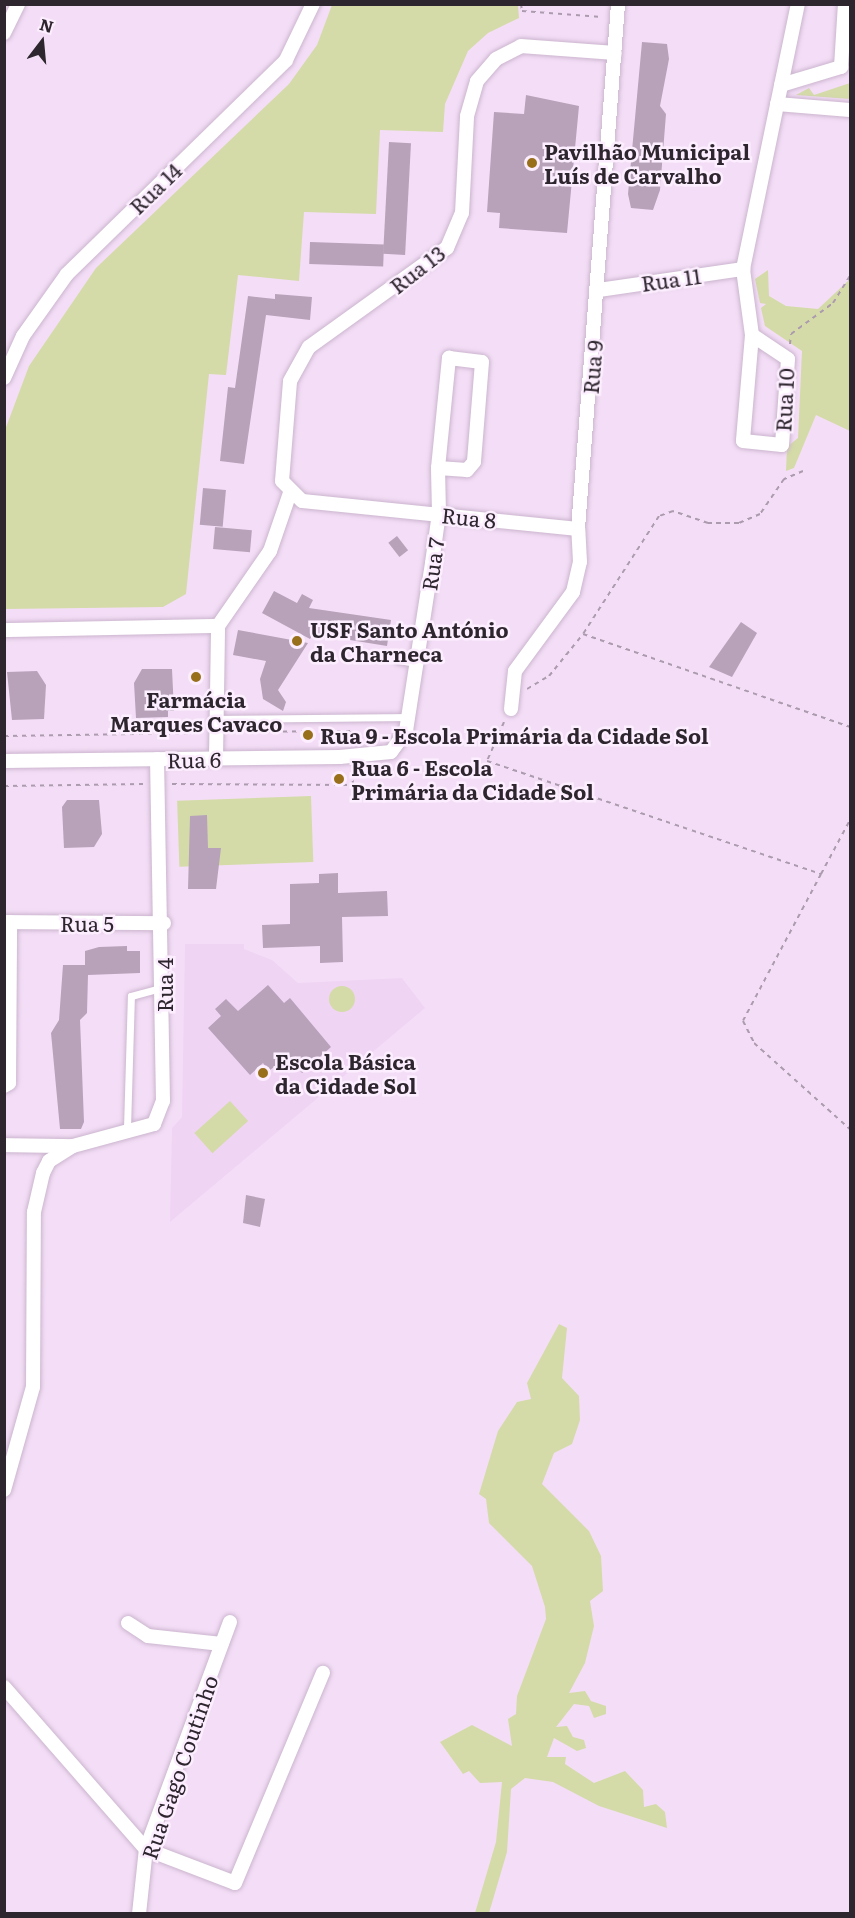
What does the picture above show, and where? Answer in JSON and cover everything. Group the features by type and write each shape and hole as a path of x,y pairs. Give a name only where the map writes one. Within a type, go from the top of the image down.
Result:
{"street":[{"path":"4,33 18,4"},
{"name":"Rua 14","path":"4,378 23,336 67,274 286,60 313,4"},
{"name":"Rua 10","path":"752,335 788,359 782,445 743,441 752,335 743,269 798,4"},
{"path":"781,85 841,67 846,4"},
{"name":"Rua 9","path":"511,709 516,671 573,592 580,562 578,529 599,290 617,11"},
{"name":"Rua 13","path":"290,493 282,481 290,381 297,362 309,347 447,248 462,213 467,116 477,81 496,59 521,46 615,52"},
{"path":"777,104 850,110"},
{"name":"Rua 11","path":"599,290 743,269"},
{"name":"Rua 7","path":"383,755 399,744 408,717 417,663 439,513 438,468 449,358 482,362 474,462 467,470 438,468"},
{"path":"216,758 218,626 270,551 290,493"},
{"name":"Rua 8","path":"290,493 302,501 439,513 578,529"},
{"path":"4,630 218,626"},
{"name":"Rua 6","path":"4,761 383,755"},
{"name":"Rua 4","path":"73,1146 127,1128 142,1129 160,1115 164,922 157,759"},
{"name":"Rua 5","path":"4,1086 9,1083 7,922 164,922"},
{"path":"4,1145 73,1146"},
{"path":"4,1490 33,1387 37,1189 49,1161 73,1146"},
{"name":"Rua Gago Coutinho","path":"140,1914 146,1849 230,1622"},
{"path":"128,1623 148,1636 222,1644"},
{"path":"4,1687 146,1849 235,1883 323,1673"}],"lane":[{"path":"398,660 417,663"},
{"path":"218,726 408,717"},
{"path":"127,1128 131,996 164,987"}],"path":[{"path":"521,4 522,10 617,11"},
{"path":"788,359 792,334 833,303 850,276"},
{"path":"803,471 783,479 760,514 739,523 708,523 673,511 658,516 583,634 549,675 521,691 487,761 821,874"},
{"path":"583,634 850,727"},
{"path":"165,784 353,785 351,731 218,726"},
{"path":"4,736 211,733"},
{"path":"4,786 151,784"},
{"path":"850,820 743,1021 754,1043 850,1129"}],"shaded area":[{"name":"Escola Básica da Cidade Sol","path":"185,944 244,944 244,949 272,960 298,983 402,978 425,1008 170,1222 172,1128 182,1117"}],"green space":[{"path":"332,5 518,5 519,18 488,33 468,51 445,104 443,132 380,130 376,214 304,212 299,281 238,275 226,375 209,374 186,594 163,607 5,609 5,430 29,366 96,268 289,84 317,45"},
{"path":"850,83 850,99 796,95 809,88 814,95"},
{"path":"768,270 769,296 786,306 818,309 850,279 850,431 816,415 794,468 786,471 787,447 798,438 802,351 765,326 761,308 766,304 760,303 755,279"},
{"path":"311,796 313,862 179,867 177,801"},
{"path":"342,986 351,990 355,999 351,1008 342,1012 333,1008 329,999 333,990"},
{"path":"230,1101 248,1121 212,1153 194,1133"},
{"path":"559,1324 567,1328 562,1378 579,1396 580,1420 572,1444 554,1453 542,1484 589,1531 601,1556 603,1591 590,1601 594,1626 585,1663 569,1693 585,1691 591,1701 606,1706 606,1714 594,1718 589,1706 574,1704 556,1727 567,1726 573,1737 584,1740 586,1748 577,1751 554,1738 547,1757 566,1757 565,1764 594,1783 625,1771 643,1790 644,1807 656,1804 665,1812 667,1828 599,1806 553,1782 525,1778 511,1789 507,1852 489,1913 475,1913 496,1842 502,1782 480,1783 469,1771 463,1774 440,1742 472,1725 512,1746 508,1719 516,1714 517,1696 546,1619 545,1607 532,1566 489,1523 486,1499 479,1494 498,1431 517,1402 531,1399 527,1383"}],"building":[{"path":"642,42 667,44 669,59 660,106 666,114 660,190 653,210 631,208 628,194"},
{"name":"Pavilhão Municipal Luís de Carvalho","path":"526,95 579,106 567,233 499,228 500,213 487,212 494,112 524,114"},
{"path":"389,142 411,143 405,255 383,254"},
{"path":"310,242 384,245 383,267 309,264"},
{"path":"275,294 312,297 310,320 266,315 244,464 220,461 228,387 235,388 248,296 275,299"},
{"path":"203,488 226,490 223,527 200,525"},
{"path":"215,527 252,530 250,552 213,549"},
{"path":"397,536 408,550 399,557 388,543"},
{"path":"274,591 297,603 302,594 313,600 309,608 391,620 387,646 313,634 310,639 262,613"},
{"path":"741,622 757,633 732,677 709,667"},
{"path":"238,630 308,643 278,690 286,702 283,711 263,699 260,679 266,661 233,655"},
{"path":"142,669 172,669 174,711 168,711 168,717 136,718 134,683"},
{"path":"37,671 46,685 44,719 12,720 7,672"},
{"path":"67,800 99,800 102,834 94,847 64,848 62,807"},
{"path":"207,815 208,848 221,848 216,889 188,889 190,816"},
{"path":"338,873 338,893 387,891 388,916 342,917 343,962 320,963 320,946 263,948 262,925 290,924 290,884 319,883 319,874"},
{"path":"127,946 127,951 140,951 140,973 88,975 87,1013 80,1020 84,1122 81,1129 60,1129 51,1033 59,1020 63,965 85,965 85,951 99,947"},
{"path":"268,985 284,1003 290,998 331,1047 302,1073 287,1056 269,1071 263,1063 250,1075 208,1028 221,1016 215,1009 226,999 238,1011"},
{"path":"246,1195 265,1199 260,1227 243,1223"}],"place":[{"name":"Pavilhão Municipal Luís de Carvalho","path":"532,163"},
{"name":"USF Santo António da Charneca","path":"297,641"},
{"name":"Farmácia Marques Cavaco","path":"196,677"},
{"name":"Rua 9 - Escola Primária da Cidade Sol","path":"308,735"},
{"name":"Rua 6 - Escola Primária da Cidade Sol","path":"339,779"},
{"name":"Escola Básica da Cidade Sol","path":"263,1073"}]}
